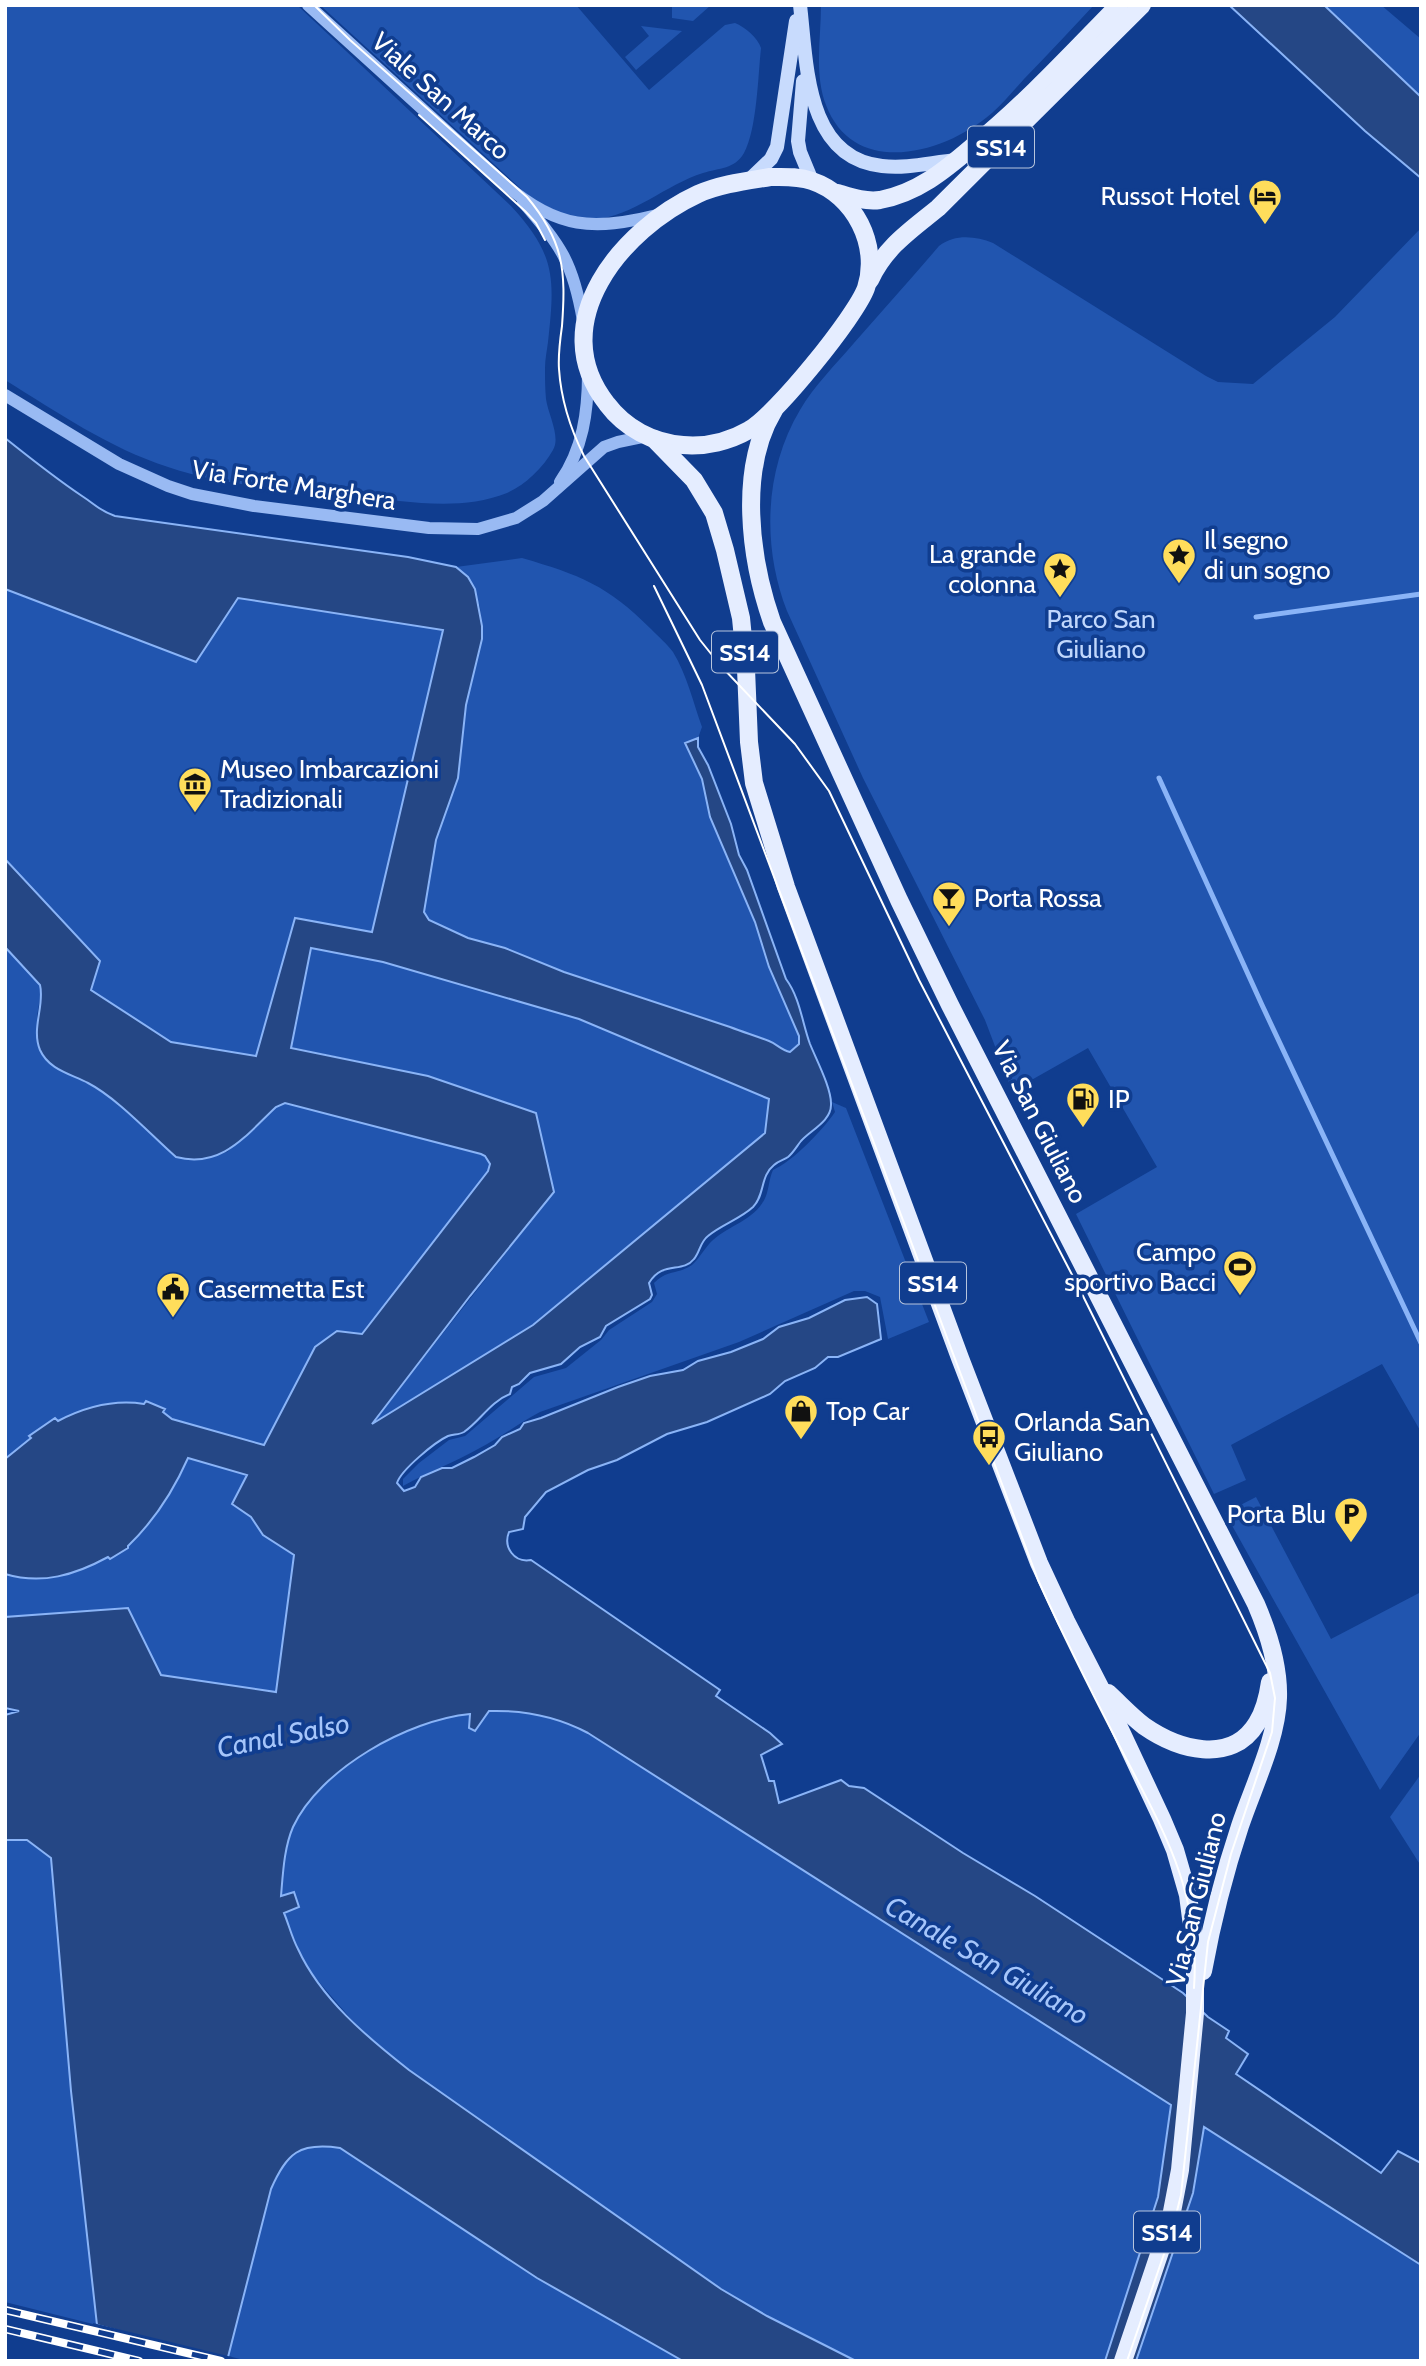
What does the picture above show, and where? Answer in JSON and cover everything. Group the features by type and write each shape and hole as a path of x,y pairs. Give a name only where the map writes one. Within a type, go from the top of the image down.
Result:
{"main road":[{"path":"799,5 811,93 817,111 829,135 851,157 868,164 896,167 957,160"},
{"path":"749,180 772,159 777,147 799,5"},
{"name":"SS14","path":"584,327 594,292 603,275 631,240 664,213 702,193 749,180 793,177 868,200 896,196 934,178 1003,122 1119,5"},
{"name":"SS14","path":"774,410 842,327 886,252 904,234 939,208 1142,5"},
{"path":"806,55 798,141 812,181"},
{"name":"SS14","path":"835,191 860,222 865,235 869,271 865,289"},
{"path":"584,327 588,369 600,396 626,423 651,438 695,446 727,441 752,429 774,410"},
{"name":"Via San Giuliano","path":"774,410 761,432 757,447 752,494 753,533 759,579 772,622 950,1005 1256,1604 1265,1628 1278,1689 1276,1716 1220,1890 1196,2004"},
{"name":"Via San Giuliano","path":"651,438 694,480 714,513 741,618 754,783 786,887 1023,1524 1056,1601 1158,1811 1180,1863 1194,1932 1196,2004"},
{"name":"SS14","path":"1093,1674 1122,1706 1154,1732 1185,1747 1217,1749 1237,1743 1259,1721 1270,1686 1272,1656"},
{"name":"SS14","path":"1123,2361 1175,2203 1196,2004"}],"street":[{"name":"Viale San Marco","path":"308,5 513,191 566,258 577,288 584,327"},
{"name":"Viale San Marco","path":"513,191 558,218 584,225 609,225 664,213"},
{"name":"Via Forte Marghera","path":"549,496 570,465 585,425 588,369"},
{"name":"Via Forte Marghera","path":"5,394 119,464 168,486 204,497 363,520 460,530 505,523 528,512 604,447 618,442 651,438"}],"green space":[{"path":"5,5 297,5 511,206 537,239 549,268 551,284 545,384 556,439 553,450 539,469 527,481 507,493 489,499 451,504 237,483 191,474 125,450 5,380"},
{"path":"320,5 576,5 649,90 725,25 735,23 751,33 761,48 752,130 744,153 731,165 690,178 622,213 595,219 569,216 531,198"},
{"path":"672,5 711,5 693,21 672,18"},
{"path":"821,5 1094,5 992,113 950,139 926,148 902,152 878,151 857,143 839,128 826,105 819,68"},
{"path":"1324,5 1381,5 1421,39 1421,97"},
{"path":"641,26 682,31 636,70 625,57 649,36"},
{"name":"Parco San Giuliano","path":"1421,228 1421,1432 1382,1364 1231,1445 1246,1480 1214,1494 1076,1214 1157,1167 1088,1048 1012,1091 985,1020 863,778 787,611 773,561 773,483 788,433 812,392 939,246 952,239 972,238 993,243 1206,376 1218,382 1253,384 1335,317"},
{"path":"522,558 577,576 606,592 651,629 671,649 678,661 702,727 698,738 685,743 702,779 710,817 755,922 769,967 799,1036 799,1044 790,1052 730,1027 564,972 505,948 468,938 429,920 424,912 436,840 458,778 466,705 482,639 480,607 468,577 456,567"},
{"path":"5,589 195,661 238,598 443,630 372,932 295,918 256,1056 171,1042 90,990 100,961 5,859"},
{"path":"5,947 40,985 37,1016 39,1047 53,1066 100,1090 124,1108 176,1157 202,1160 227,1152 276,1107 285,1103 481,1154 488,1160 488,1171 363,1334 337,1331 315,1347 264,1445 172,1419 163,1412 165,1409 123,1403 97,1406 57,1421 56,1418 5,1459"},
{"path":"311,948 383,962 579,1019 769,1098 765,1133 533,1325 371,1425 554,1192 428,1076 291,1047"},
{"path":"832,1102 846,1108 929,1322 888,1339 880,1297 865,1291 854,1291 739,1342 540,1412 486,1445 403,1486 403,1479 419,1463 449,1440 465,1436 534,1377 566,1368 601,1340 609,1330 652,1302 657,1294 654,1283 668,1274 692,1265 713,1240 750,1216 766,1196 773,1170 807,1145 835,1112"},
{"path":"188,1458 247,1475 232,1504 252,1517 263,1535 295,1555 276,1692 161,1675 127,1608 5,1617 5,1574 35,1579 55,1577 84,1568 120,1549 135,1538 159,1511"},
{"path":"1256,1497 1331,1639 1421,1592 1421,1732 1380,1790 1225,1513"},
{"path":"489,1711 540,1715 588,1733 1171,2105 1158,2197 1105,2361 856,2361 767,2316 721,2289 409,2070 363,2033 313,1975 298,1950 284,1913 294,1892 281,1896 286,1852 293,1827 306,1805 323,1785 368,1751 393,1737 445,1718 470,1714 475,1731"},
{"path":"1421,1774 1421,1866 1390,1817"},
{"path":"5,1840 27,1840 51,1858 71,2091 97,2325 5,2302"},
{"path":"1204,2126 1421,2265 1421,2361 1136,2361 1193,2193"},
{"path":"321,2145 340,2148 503,2256 685,2361 248,2361 228,2356 275,2180 288,2158 301,2150"}],"water":[{"path":"1229,5 1324,5 1421,97 1421,178 1365,131"},
{"path":"5,438 72,489 115,516 408,557 456,567 468,577 475,589 482,639 466,705 458,778 436,840 424,912 429,920 468,938 505,948 564,972 730,1027 790,1052 799,1044 799,1036 769,967 755,922 710,817 702,779 685,743 698,738 698,747 708,765 731,824 739,855 747,870 786,979 798,1002 810,1044 826,1083 831,1098 828,1116 790,1155 770,1169 753,1207 708,1236 689,1263 666,1269 654,1276 649,1283 652,1295 650,1299 606,1326 600,1337 580,1347 561,1364 530,1373 512,1387 510,1394 503,1397 464,1432 448,1436 427,1450 411,1464 397,1483 404,1491 415,1487 421,1477 442,1468 452,1468 474,1457 495,1445 502,1437 520,1429 524,1423 650,1376 683,1370 698,1361 731,1352 763,1339 779,1327 809,1318 845,1300 867,1297 877,1304 881,1339 838,1357 828,1357 815,1368 785,1381 770,1394 707,1422 667,1434 546,1492 525,1517 523,1529 509,1532 511,1553 520,1559 531,1560 720,1690 716,1696 782,1744 761,1755 769,1781 774,1781 779,1803 841,1780 849,1786 864,1788 1183,1993 1208,2017 1229,2031 1226,2038 1248,2054 1236,2074 1381,2173 1398,2151 1421,2163 1421,2265 1204,2127 1193,2193 1136,2361 1105,2361 1158,2197 1171,2105 588,1733 540,1715 489,1711 475,1731 469,1728 470,1714 446,1718 394,1737 345,1767 323,1786 306,1806 293,1827 288,1843 281,1896 294,1892 299,1907 284,1913 308,1967 346,2016 409,2070 721,2289 767,2316 856,2361 683,2361 537,2278 340,2148 326,2147 304,2149 296,2153 283,2167 271,2189 227,2361 97,2325 71,2091 51,1858 27,1840 5,1840 5,1715 19,1711 5,1708 5,1617 128,1608 161,1675 276,1692 294,1555 263,1535 251,1517 232,1504 247,1475 188,1458 162,1505 128,1548 110,1559 108,1557 83,1569 58,1576 32,1579 5,1574 5,1459 31,1438 29,1436 55,1418 58,1421 100,1405 144,1404 146,1401 165,1409 163,1412 172,1419 264,1445 315,1347 337,1331 362,1334 488,1171 490,1164 481,1154 285,1103 276,1107 243,1138 220,1154 207,1158 176,1157 110,1098 88,1083 55,1067 44,1057 37,1033 40,985 5,947 5,859 100,961 91,990 171,1042 256,1056 295,918 372,932 443,630 238,598 196,662 5,589","holes":["311,948 383,962 579,1019 769,1099 765,1133 533,1325 372,1424 554,1192 536,1113 428,1076 291,1048"]}],"pier":[{"path":"93,2323 232,2357 231,2361 97,2361"}],"waterway":[{"path":"1256,617 1421,594"},
{"path":"1159,778 1421,1343"}],"tram line":[{"path":"314,5 527,197 549,228 560,257 562,273 563,306 559,358 562,392 570,424 584,456 700,640 795,744 829,791 919,980 1082,1294 1270,1673 1275,1698 1272,1732 1231,1854 1208,1942 1181,2195 1172,2231 1127,2361"},
{"path":"419,115 525,211 536,223 545,240"},
{"path":"654,586 702,685 1038,1580 1175,1859 1191,1919 1195,1952 1194,1988"}],"railway":[{"path":"5,2310 221,2361"},
{"path":"5,2329 139,2361"}],"place":[{"name":"Russot Hotel","path":"1265,226"},
{"name":"Il segno di un sogno","path":"1179,585"},
{"name":"La grande colonna","path":"1060,599"},
{"name":"Museo Imbarcazioni Tradizionali","path":"195,814"},
{"name":"Porta Rossa","path":"949,928"},
{"name":"IP","path":"1083,1129"},
{"name":"Campo sportivo Bacci","path":"1240,1297"},
{"name":"Casermetta Est","path":"173,1319"},
{"name":"Top Car","path":"801,1441"},
{"name":"Orlanda San Giuliano","path":"989,1467"},
{"name":"Porta Blu","path":"1351,1544"}],"water label":[{"name":"Canal Salso","path":"283,1735"},
{"name":"Canale San Giuliano","path":"987,1960"}]}
